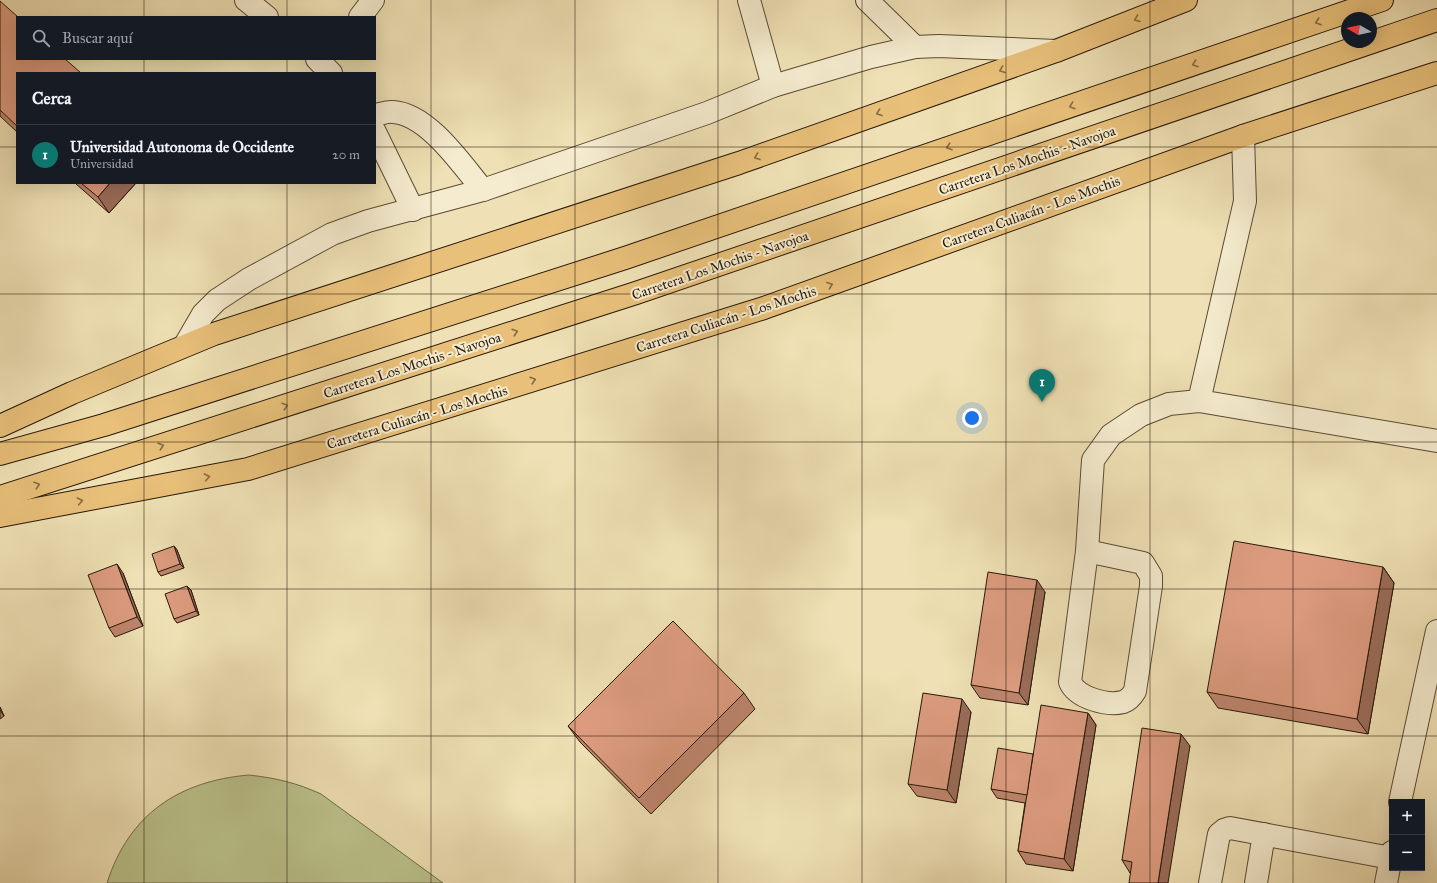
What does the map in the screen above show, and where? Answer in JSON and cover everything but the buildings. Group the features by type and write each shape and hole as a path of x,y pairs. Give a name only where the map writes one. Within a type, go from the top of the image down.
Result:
{"main road":[{"path":"0,426 185,345 739,163 1056,51 1186,0"},
{"path":"0,454 104,425 625,258 1382,0"},
{"name":"Carretera Los Mochis - Navojoa","path":"0,497 636,294 1437,20"},
{"name":"Carretera Culiacán - Los Mochis","path":"0,516 256,467 764,308 1243,136 1437,73"}],"lane":[{"path":"246,0 265,16"},
{"path":"361,16 374,0"},
{"path":"749,0 773,86"},
{"path":"867,0 915,47"},
{"path":"185,345 203,314 217,300 249,279 332,234 368,221 483,190 707,113 773,86 871,56 915,47 939,46 1056,51"},
{"path":"376,114 393,111 410,116 429,128 483,190"},
{"path":"376,134 413,210"},
{"path":"1199,401 1245,201 1243,136"},
{"path":"1087,551 1143,563 1151,576 1151,586 1135,691 1130,699 1124,702 1100,701 1085,696 1072,688 1070,682 1087,551 1093,460 1111,435 1141,415 1169,404 1199,401 1437,441"},
{"path":"1401,799 1437,631"},
{"path":"1210,883 1219,834 1224,830 1237,829 1389,855"},
{"path":"1256,883 1264,834"},
{"path":"1386,883 1389,869"}],"green space":[{"path":"249,775 286,782 321,794 443,883 107,883 117,859 129,838 143,820 160,805 179,794 200,785"}],"place":[{"name":"Universidad Autonoma de Occidente","path":"1042,402"}]}
